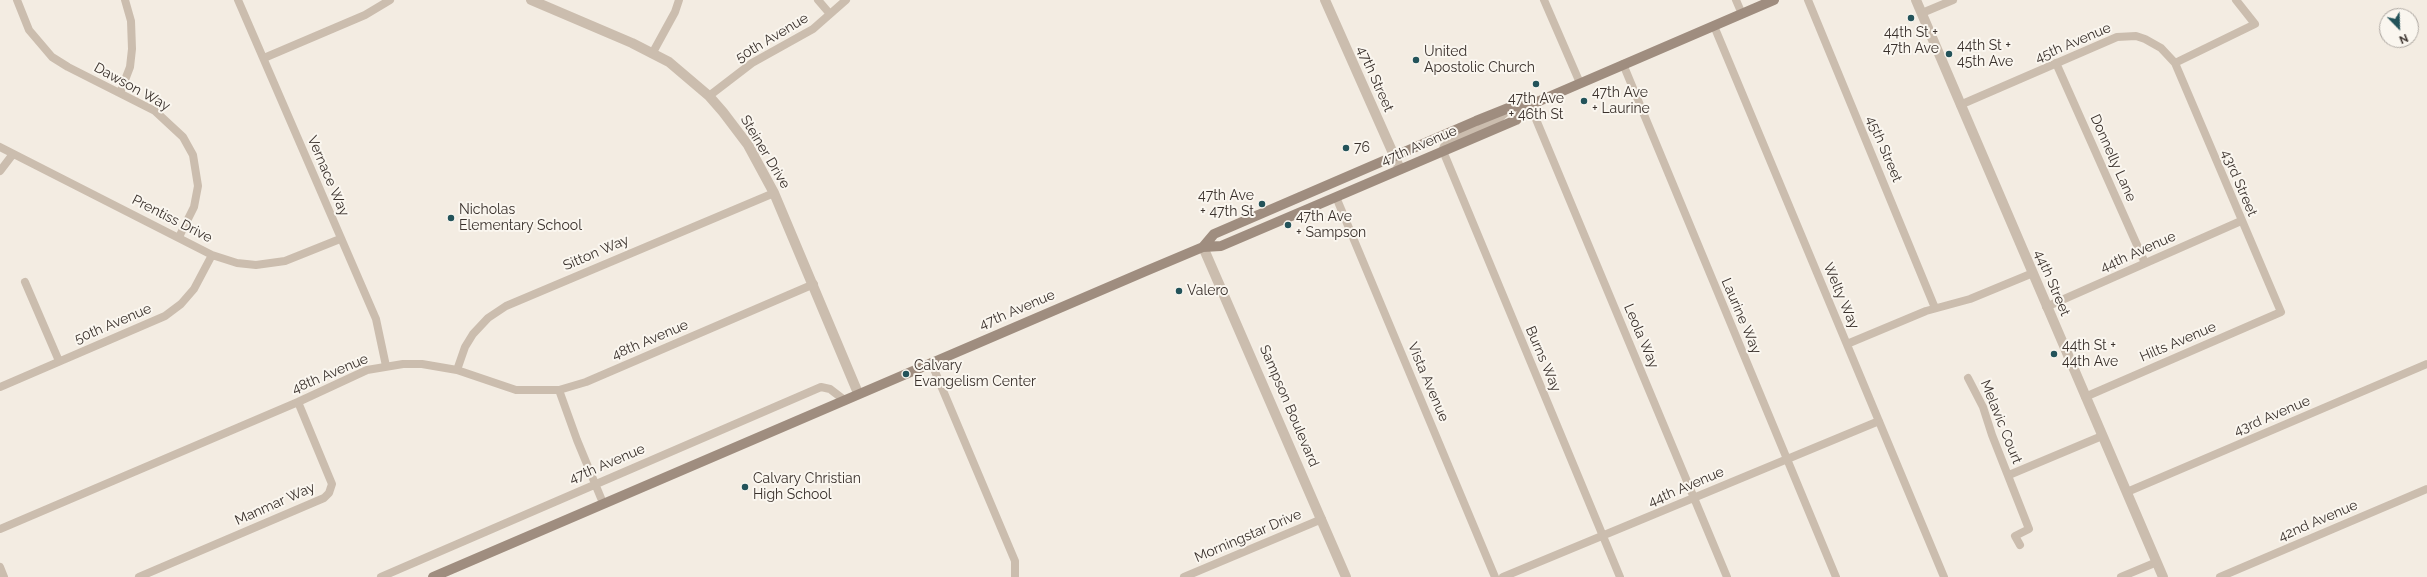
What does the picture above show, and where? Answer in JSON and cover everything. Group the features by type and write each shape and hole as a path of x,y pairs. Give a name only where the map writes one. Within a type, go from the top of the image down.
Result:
{"main road":[{"name":"47th Avenue","path":"1203,247 1214,234 1394,156 1511,107 1530,105 1774,0"},
{"name":"47th Avenue","path":"433,577 858,393 1203,247 1221,246 1516,120 1530,105"}],"street":[{"name":"Dawson Way","path":"17,0 29,30 52,57 164,116 183,137 193,155 198,176 197,197 179,237"},
{"path":"120,93 130,67 132,49 131,21 125,0"},
{"name":"Vernace Way","path":"238,0 340,239 376,319 386,366"},
{"path":"264,58 365,15 390,0"},
{"name":"Steiner Drive","path":"530,0 632,43 669,62 709,96 748,145 774,193 814,284 858,393"},
{"path":"652,54 675,12 679,0"},
{"path":"818,0 830,14"},
{"name":"50th Avenue","path":"709,96 752,63 797,40 846,0"},
{"name":"47th Street","path":"1325,0 1400,169"},
{"path":"1544,0 1580,83"},
{"path":"1736,0 1742,14"},
{"name":"45th Street","path":"1808,0 1936,308"},
{"name":"44th Street","path":"1916,0 2033,273 2046,307 2163,577"},
{"path":"1922,13 1953,0"},
{"path":"2175,63 2255,24 2236,0"},
{"name":"Welty Way","path":"1714,26 1944,577"},
{"name":"45th Avenue","path":"1960,105 2117,37 2136,36 2154,43 2175,63"},
{"name":"Donnelly Lane","path":"2056,63 2145,264"},
{"name":"43rd Street","path":"2175,63 2281,312"},
{"name":"Laurine Way","path":"1623,64 1836,577"},
{"name":"Leola Way","path":"1530,105 1695,497 1727,577"},
{"path":"1443,151 1447,142 1495,121 1511,107"},
{"name":"Prentiss Drive","path":"0,147 212,255 247,264 271,264 294,258 340,239"},
{"name":"Burns Way","path":"1443,151 1620,577"},
{"path":"0,171 13,154"},
{"name":"Sitton Way","path":"457,370 465,347 473,334 488,318 506,306 774,193"},
{"name":"Vista Avenue","path":"1336,197 1496,577"},
{"name":"44th Avenue","path":"2046,307 2241,221"},
{"name":"Sampson Boulevard","path":"1203,247 1346,577"},
{"name":"50th Avenue","path":"0,387 156,320 173,310 194,289 212,255"},
{"path":"1847,344 1936,308 1970,299 2033,273"},
{"path":"25,282 59,361"},
{"name":"48th Avenue","path":"0,529 298,402 358,373 386,366 422,364 457,370 516,390 538,392 559,390 586,382 814,284"},
{"name":"Hilts Avenue","path":"2085,397 2281,312"},
{"path":"932,362 1015,561 1016,577"},
{"name":"43rd Avenue","path":"2127,492 2427,364"},
{"name":"Melavic Court","path":"1968,378 1983,407 1992,435 2029,529 2015,536 2020,546"},
{"name":"47th Avenue","path":"381,577 821,387 830,389 843,400"},
{"path":"559,390 603,503"},
{"name":"Manmar Way","path":"139,577 324,498 329,493 332,484 298,402"},
{"name":"44th Avenue","path":"1503,577 1879,421"},
{"path":"2009,475 2102,436"},
{"name":"42nd Avenue","path":"2220,577 2427,489"},
{"name":"Morningstar Drive","path":"1184,577 1322,519"},
{"path":"2121,577 2157,562"},
{"path":"0,567 4,577"}],"place":[{"name":"44th St + 47th Ave","path":"1911,18"},
{"name":"44th St + 45th Ave","path":"1949,54"},
{"name":"United Apostolic Church","path":"1416,60"},
{"name":"47th Ave + 46th St","path":"1536,84"},
{"name":"47th Ave + Laurine","path":"1584,101"},
{"name":"76","path":"1346,148"},
{"name":"47th Ave + 47th St","path":"1262,204"},
{"name":"Nicholas Elementary School","path":"451,218"},
{"name":"47th Ave + Sampson","path":"1288,225"},
{"name":"Valero","path":"1179,291"},
{"name":"44th St + 44th Ave","path":"2054,354"},
{"name":"Calvary Evangelism Center","path":"906,374"},
{"name":"Calvary Christian High School","path":"745,487"}]}
